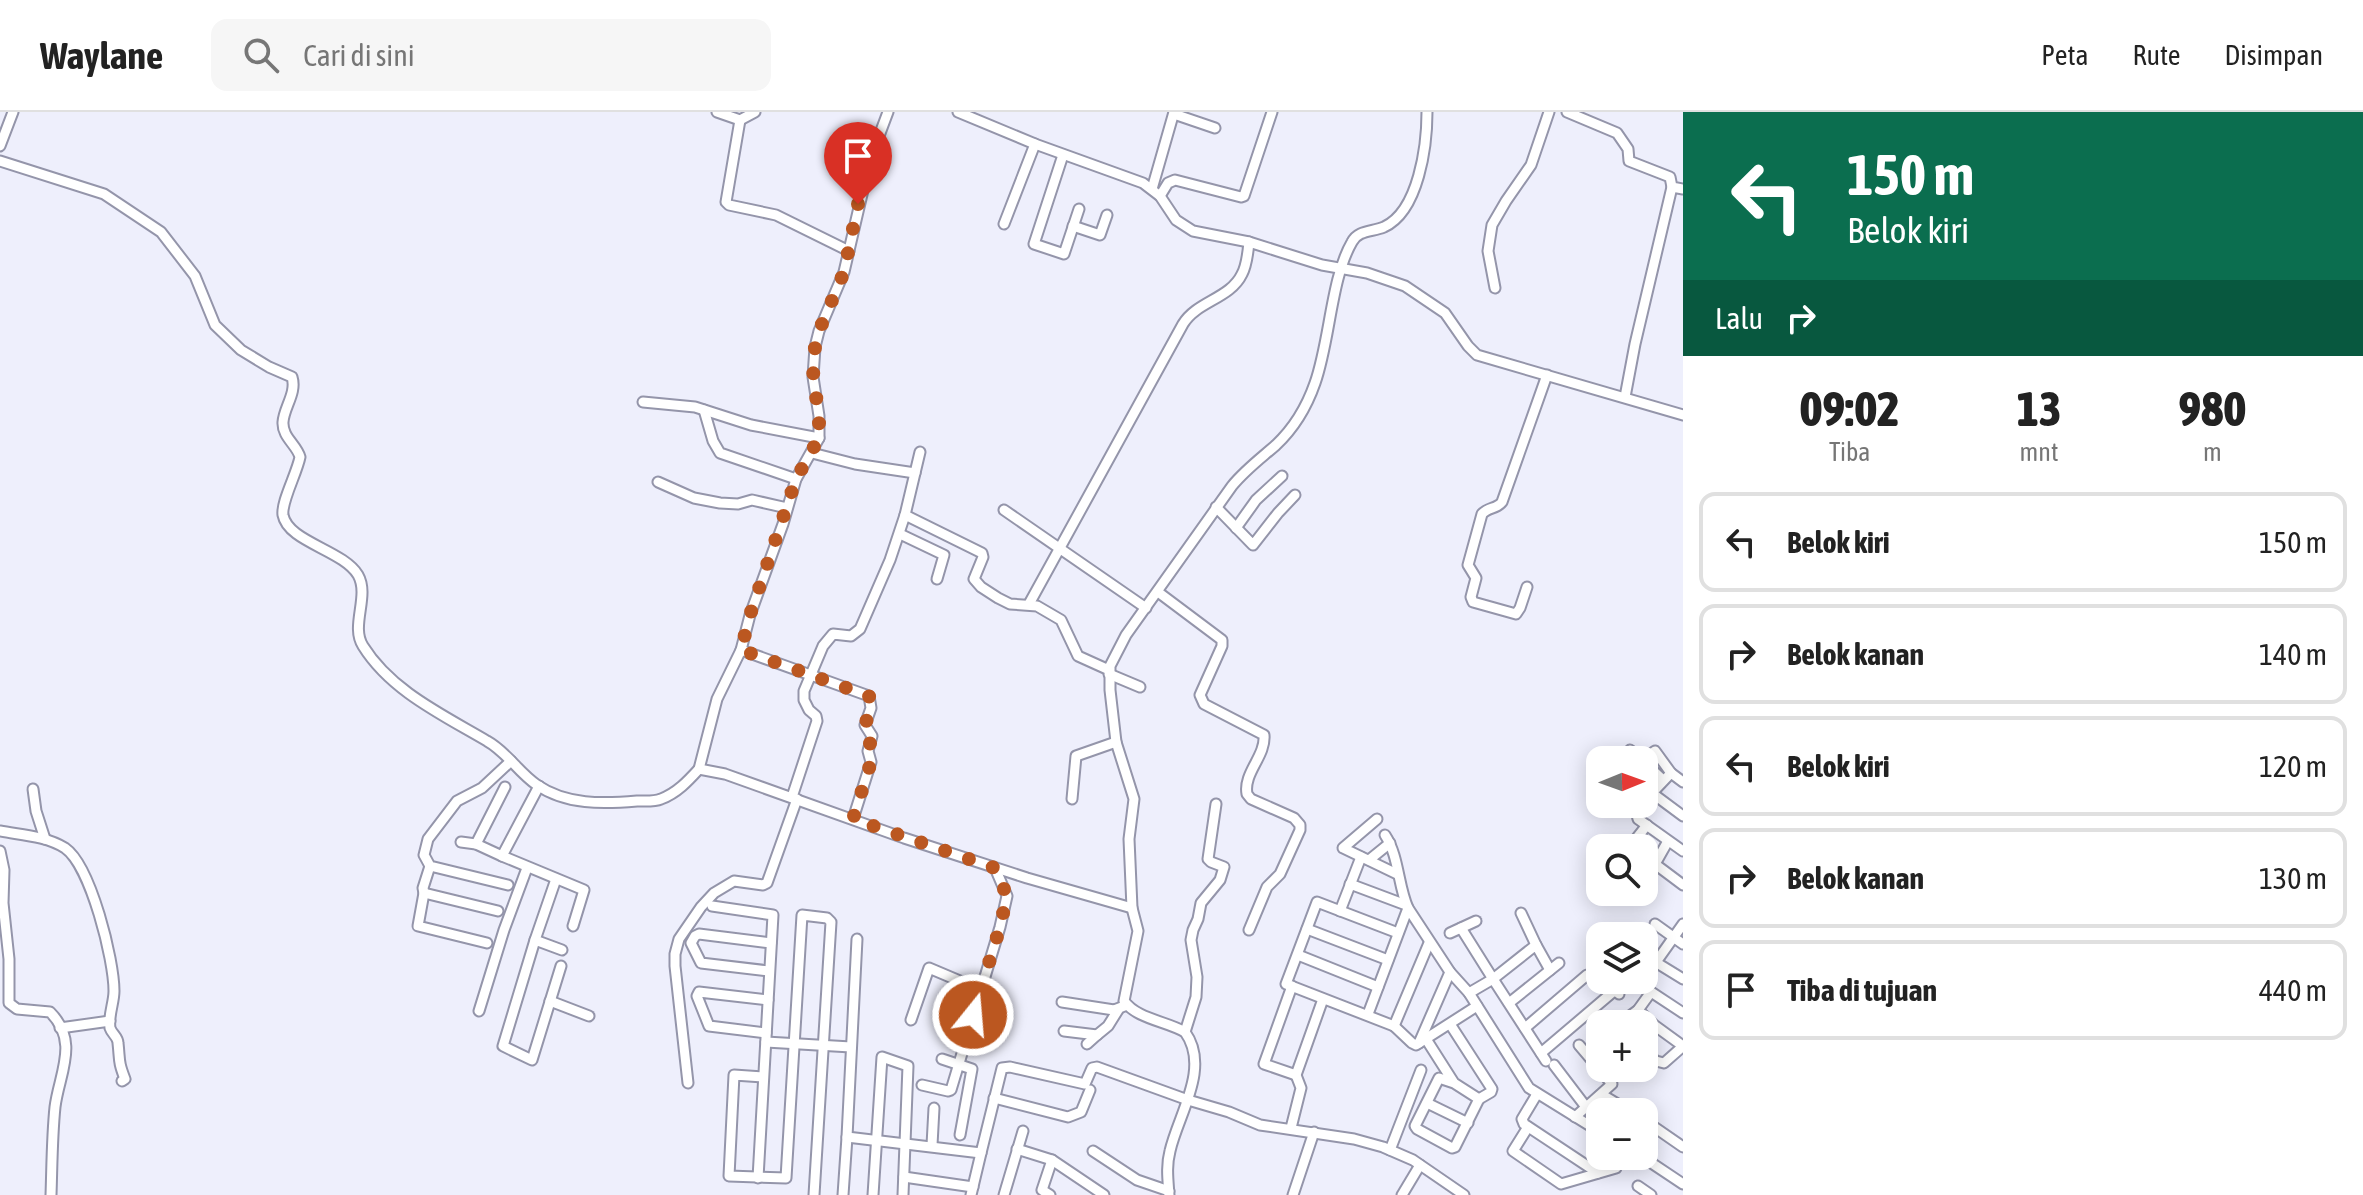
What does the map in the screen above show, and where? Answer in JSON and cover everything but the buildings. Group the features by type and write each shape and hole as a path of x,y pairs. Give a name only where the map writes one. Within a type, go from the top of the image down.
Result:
{"street":[{"path":"717,112 740,120 755,112"},
{"path":"0,161 104,194 161,232 195,276 215,325 241,350 292,377 294,385 283,423 300,457 283,512 288,526 351,566 358,575 361,612 359,639 397,685 497,747 522,774 539,786 572,800 622,803 660,800 683,786 699,769 721,687 741,650 796,479 819,438 813,377 815,347 844,272 870,160 888,112"},
{"path":"958,112 1063,155 1139,181 1156,192 1176,220 1188,229 1249,242 1322,265 1392,280 1417,292 1445,313 1477,355 1683,415"},
{"path":"1156,192 1168,183 1179,180 1244,196 1272,112"},
{"path":"1087,1044 1108,1026 1122,1007 1138,931 1132,908 1129,839 1134,799 1116,742 1109,672 1113,658 1126,635 1241,475 1283,437 1306,404 1320,368 1341,269 1350,245 1355,236 1383,227 1404,210 1425,152 1427,112"},
{"path":"1495,288 1488,251 1489,237 1500,210 1531,165 1549,112"},
{"path":"1567,112 1617,133 1628,149 1629,161 1670,177 1672,187 1625,397"},
{"path":"1156,192 1174,113 1215,128"},
{"path":"0,146 7,116"},
{"path":"740,120 726,202 776,215 849,251"},
{"path":"1004,224 1035,144"},
{"path":"1063,155 1034,244 1064,254 1079,209"},
{"path":"1672,187 1683,189"},
{"path":"1073,226 1100,235 1107,215"},
{"path":"1029,604 1183,324 1193,312 1239,280 1245,267 1249,242"},
{"path":"1527,587 1516,614 1473,602 1471,597 1476,578 1468,565 1482,514 1502,502 1547,375"},
{"path":"643,402 704,410 751,425 819,438"},
{"path":"704,410 720,453 796,479"},
{"path":"688,1083 675,966 676,947 701,907 724,885 736,881 767,883 817,721 804,700 804,691 823,646 833,634 851,636 860,629 900,534 920,452"},
{"path":"812,453 855,464 915,473"},
{"path":"1218,509 1257,466"},
{"path":"1236,528 1256,500 1282,476"},
{"path":"658,482 694,498 712,502 736,504 752,500 787,508"},
{"path":"1218,509 1252,545 1295,495"},
{"path":"1004,510 1146,608"},
{"path":"905,515 982,553 974,579 981,587 1010,604 1037,606 1061,620 1078,656 1140,687"},
{"path":"900,534 944,555 937,579"},
{"path":"1158,592 1222,640 1200,695 1204,704 1264,735 1264,746 1246,783 1247,794 1251,799 1294,818 1300,825 1280,874 1267,887 1249,930"},
{"path":"741,650 871,699 865,725 872,736 868,751 871,762 853,819"},
{"path":"1072,799 1076,756 1116,742"},
{"path":"1658,757 1667,776"},
{"path":"508,885 430,866 424,858 425,845 451,808 461,798 482,788 511,761"},
{"path":"699,769 725,774 995,868 1132,908"},
{"path":"1658,770 1683,782"},
{"path":"1658,786 1667,776"},
{"path":"502,856 539,786"},
{"path":"476,844 505,787"},
{"path":"33,789 45,839"},
{"path":"1658,797 1683,816"},
{"path":"1185,1032 1196,997 1197,977 1191,940 1193,930 1201,903 1220,880 1224,867 1208,859 1216,804"},
{"path":"1638,818 1683,851"},
{"path":"1377,819 1343,848 1397,874"},
{"path":"1640,834 1647,825"},
{"path":"0,831 45,839 67,850 82,872 98,907 114,987 110,1021 111,1031 118,1041 119,1065 125,1079 122,1081"},
{"path":"1340,911 1350,884 1365,858 1388,839 1407,907 1429,943 1469,993 1529,1088 1586,1124"},
{"path":"1668,841 1655,864 1683,885"},
{"path":"461,842 476,844 584,890 573,926"},
{"path":"0,851 4,870 9,1003 14,1008 47,1011 55,1017 65,1044 66,1062 56,1102 51,1195"},
{"path":"430,866 423,888 418,926 487,943"},
{"path":"479,1011 527,868"},
{"path":"922,1085 950,1091 1007,896 995,868"},
{"path":"556,879 503,1046 532,1060 561,966"},
{"path":"1350,884 1407,907"},
{"path":"424,893 498,911"},
{"path":"1398,933 1317,902 1286,984 1394,1026 1412,1043 1422,1041 1477,1006"},
{"path":"712,906 773,915 758,1178"},
{"path":"1368,1014 1407,907"},
{"path":"1521,913 1550,970"},
{"path":"763,1077 734,1075 729,1176 786,1178 802,915 827,918 831,922 814,1195"},
{"path":"1450,933 1476,921"},
{"path":"1658,960 1683,924"},
{"path":"1658,926 1683,944"},
{"path":"1461,928 1547,1060 1586,1107 1575,1117"},
{"path":"1307,929 1388,960"},
{"path":"769,971 701,963 691,943 699,934 771,943"},
{"path":"843,1195 857,939"},
{"path":"535,940 562,950"},
{"path":"1394,1026 1429,943"},
{"path":"1469,993 1493,979 1536,945"},
{"path":"1298,955 1378,987"},
{"path":"1658,962 1683,979"},
{"path":"1509,1003 1559,963"},
{"path":"911,1020 929,968 981,990"},
{"path":"1422,1041 1450,972"},
{"path":"1525,1028 1587,975 1594,975 1616,992 1547,1060"},
{"path":"1292,986 1264,1064 1296,1075"},
{"path":"768,1000 699,992 697,996 709,1026 794,1044 851,1047"},
{"path":"1638,1010 1650,994"},
{"path":"1654,994 1683,1013"},
{"path":"1291,1128 1301,1088 1296,1075 1323,999"},
{"path":"550,1001 589,1016"},
{"path":"1062,1002 1122,1007 1139,1013 1185,1032 1194,1056 1188,1100 1169,1155 1169,1193 1137,1180 1093,1151"},
{"path":"60,1028 110,1021"},
{"path":"1450,1024 1492,1089 1491,1092 1479,1099 1455,1147 1415,1126 1439,1078 1454,1083 1479,1099"},
{"path":"1658,1026 1682,1046 1661,1064 1658,1062"},
{"path":"1064,1031 1097,1035"},
{"path":"1422,1041 1454,1083"},
{"path":"1579,1045 1612,1084 1596,1098"},
{"path":"873,1195 882,1057 908,1066 903,1195"},
{"path":"942,1059 971,1067 972,1070 960,1135"},
{"path":"904,1177 972,1191 1002,1068 1010,1067 1085,1084 1092,1068 1097,1067 1260,1125 1367,1141 1420,1165 1464,1195"},
{"path":"1390,1150 1421,1070"},
{"path":"994,1098 1068,1117 1081,1112 1090,1090"},
{"path":"1537,1094 1522,1119 1524,1124 1598,1173"},
{"path":"1427,1103 1468,1123"},
{"path":"932,1145 934,1108"},
{"path":"1528,1127 1513,1151 1561,1184 1609,1170"},
{"path":"1004,1195 1023,1131"},
{"path":"1658,1131 1683,1147"},
{"path":"1293,1195 1314,1132"},
{"path":"847,1137 981,1153"},
{"path":"1017,1149 1052,1160 1104,1195"},
{"path":"1044,1193 1052,1160"},
{"path":"1402,1195 1420,1165"},
{"path":"1658,1167 1683,1184"},
{"path":"1638,1186 1651,1195"}],"route":[{"path":"858,204 844,272 815,347 813,377 819,438 796,479 741,650 871,699 865,725 872,736 868,751 871,762 853,819 995,868 1007,896 973,1015"}]}
